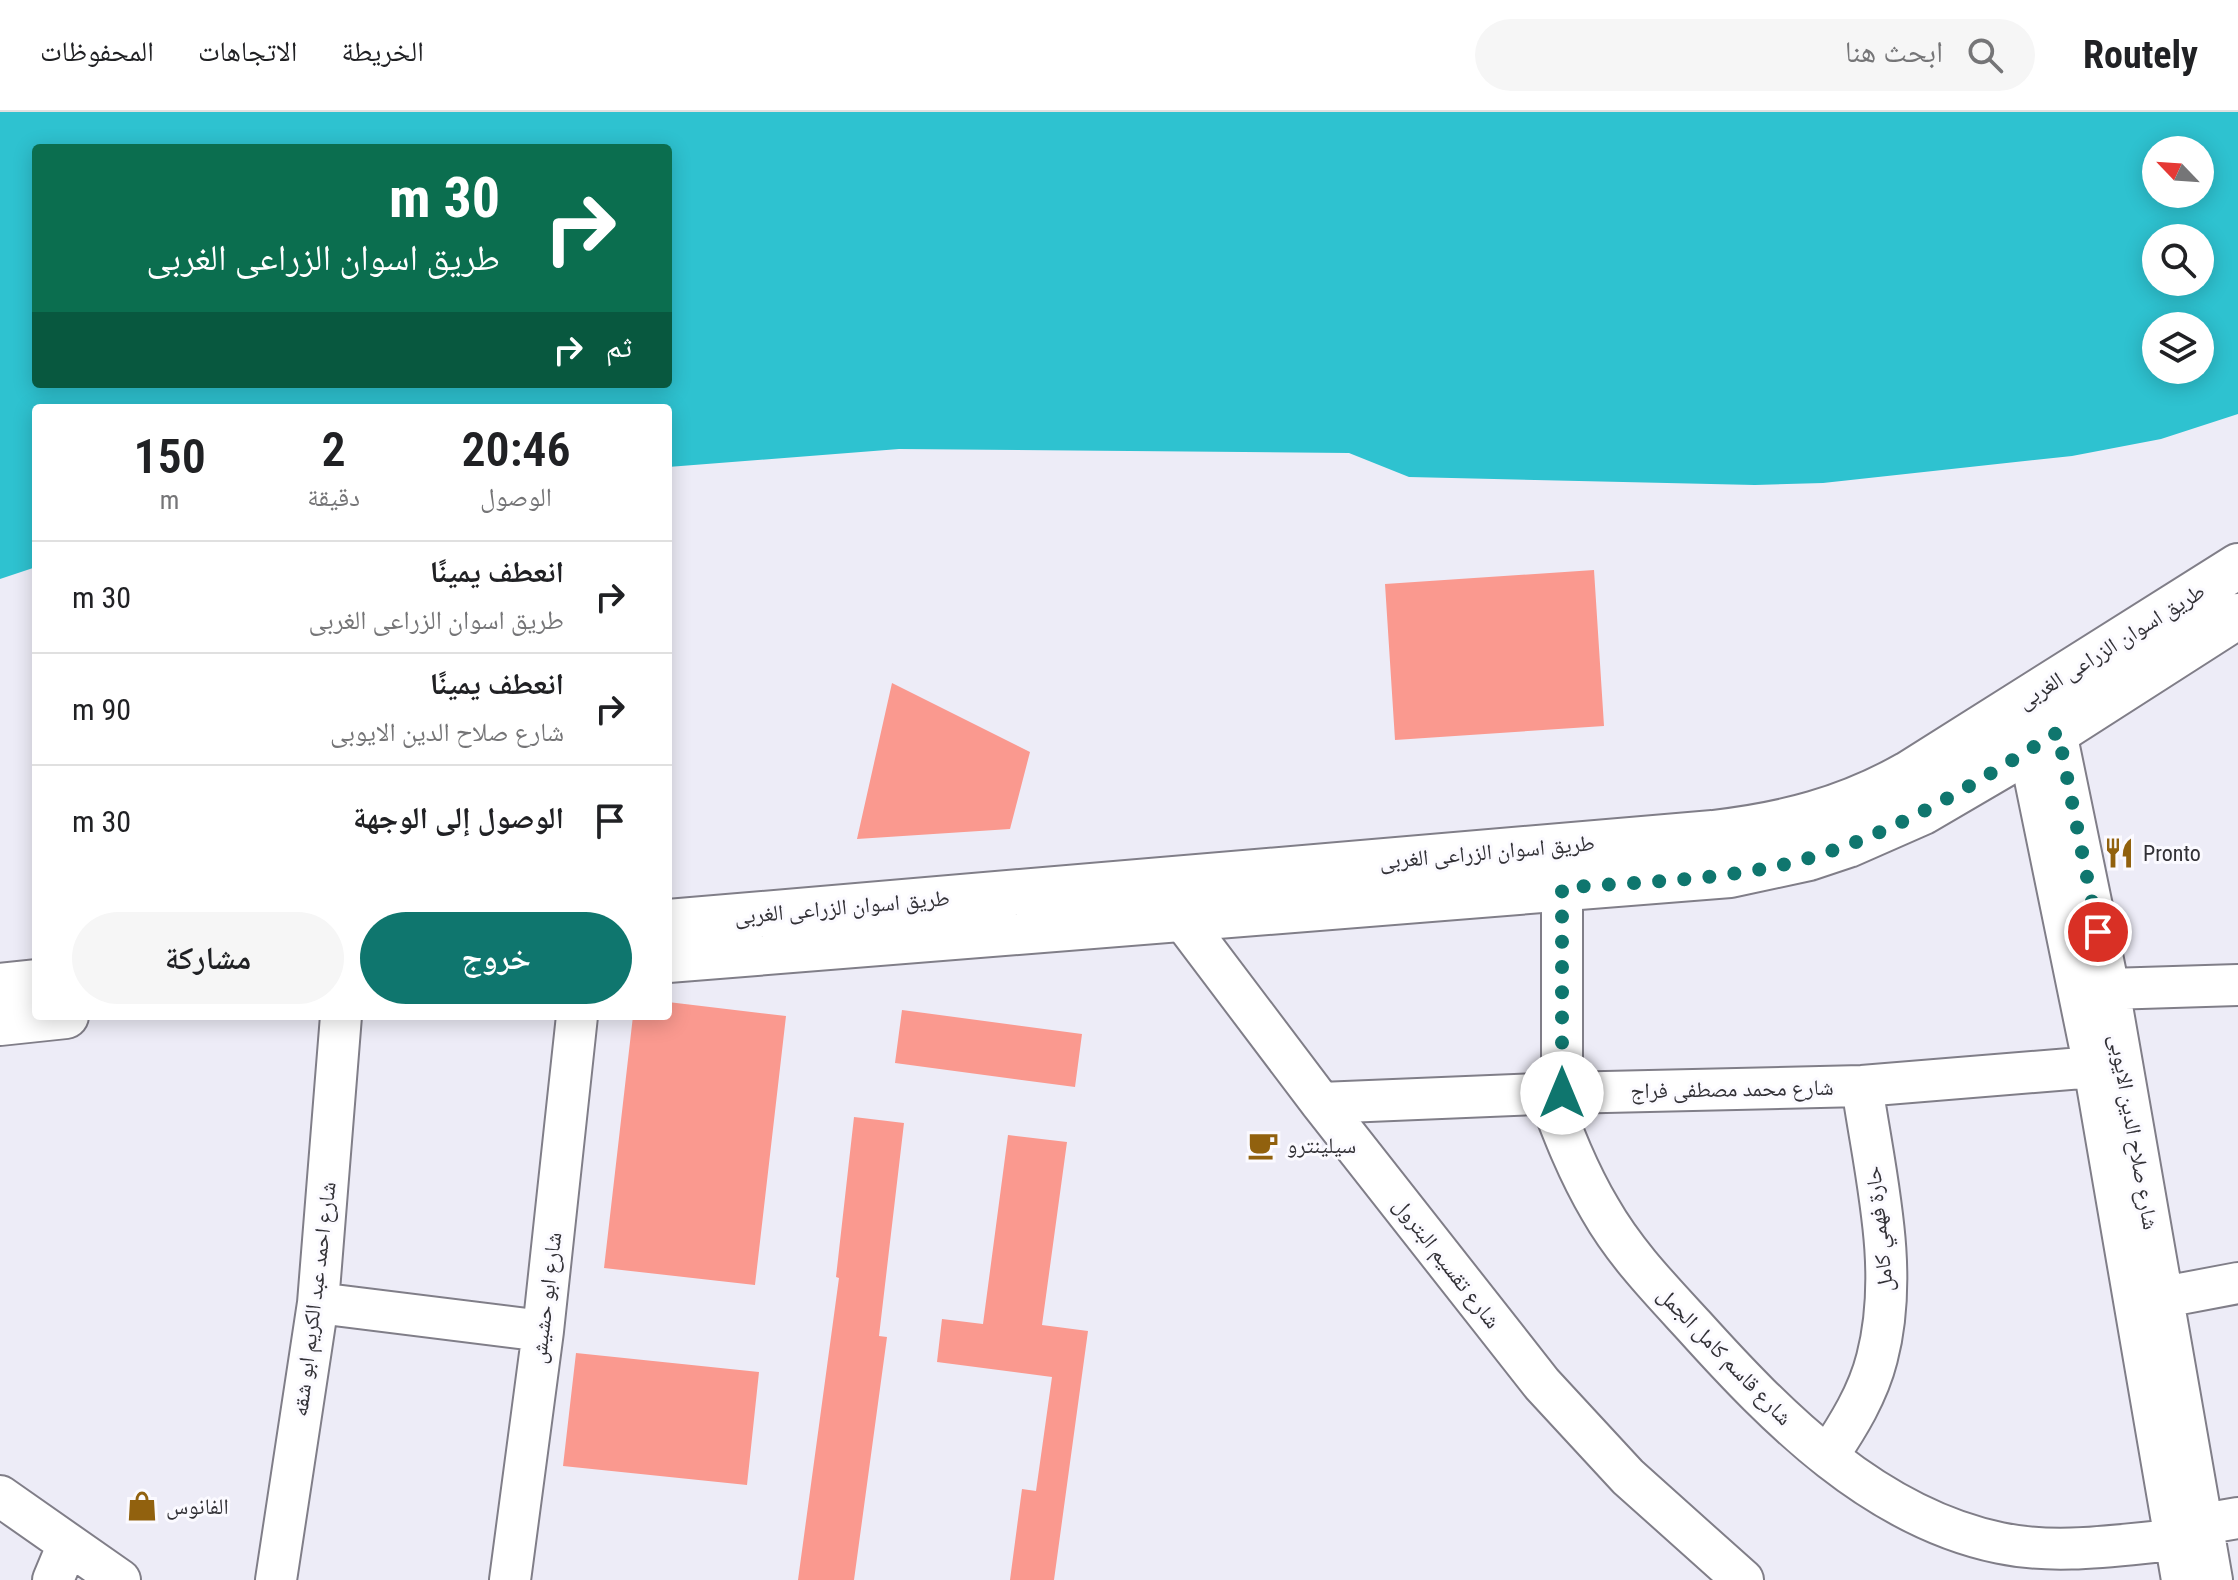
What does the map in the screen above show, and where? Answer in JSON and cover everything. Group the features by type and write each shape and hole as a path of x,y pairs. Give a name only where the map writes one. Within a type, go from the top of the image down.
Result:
{"main road":[{"name":"طريق اسوان الزراعى الغربى","path":"672,922 1755,829 1795,821 1872,794 2238,566"},
{"name":"طريق اسوان الزراعى الغربى","path":"672,960 1730,875 1809,858 1886,830 2044,741 2238,616"},
{"path":"0,986 32,982"},
{"path":"0,1023 32,1020"}],"street":[{"name":"شارع صلاح الدين الايوبى","path":"2030,696 2109,989 2212,1580"},
{"name":"شارع صلاح الدين الايوبى","path":"2044,741 2094,1067 2205,1527 2182,1580"},
{"path":"1555,1093 1562,888"},
{"name":"شارع تقسيم البترول","path":"1182,919 1321,1103 1542,1384 1628,1477 1743,1580"},
{"path":"2109,989 2238,985"},
{"name":"شارع احمد عبد الكريم ابو شقه","path":"276,1580 318,1303 341,1020"},
{"name":"شارع ابو حشيش","path":"510,1580 543,1331 577,1020"},
{"name":"شارع محمد مصطفى فراج","path":"1321,1103 1555,1093 1862,1086 2094,1067"},
{"name":"حارة فهمي كامل","path":"1828,1456 1855,1414 1877,1360 1887,1304 1885,1246 1862,1086"},
{"name":"شارع قاسم كامل الجمل","path":"1555,1093 1571,1153 1601,1211 1638,1264 1775,1412 1828,1456 1890,1500 1944,1527 2001,1543 2060,1549 2205,1527"},
{"path":"2164,1297 2238,1283"},
{"path":"318,1303 543,1331"},
{"path":"0,1496 60,1562 120,1580"}],"water":[{"path":"0,112 2238,112 2238,414 2161,439 2072,456 1823,483 1755,485 1409,477 1349,453 899,449 672,467 672,404 32,404 32,568 0,579"}],"building":[{"path":"1594,570 1604,726 1395,740 1385,584"},
{"path":"892,683 1030,752 1010,829 857,839"},
{"path":"672,1002 786,1016 755,1285 604,1268 633,1020 672,1020"},
{"path":"902,1010 1082,1034 1075,1087 895,1063"},
{"path":"854,1117 904,1123 879,1336 887,1337 854,1580 798,1580 839,1278 836,1277"},
{"path":"1008,1135 1067,1142 1042,1325 1088,1331 1054,1580 1010,1580 1022,1489 1036,1491 1052,1377 937,1362 942,1319 983,1324"},
{"path":"576,1353 759,1372 747,1485 563,1466"}],"place":[{"name":"Pronto","path":"2119,853"},
{"name":"سيلينترو","path":"1263,1145"},
{"name":"الفانوس","path":"142,1506"}],"route":[{"path":"1562,1093 1562,888 1730,875 1809,858 1886,830 1923,812 2058,732 2098,932"}]}
